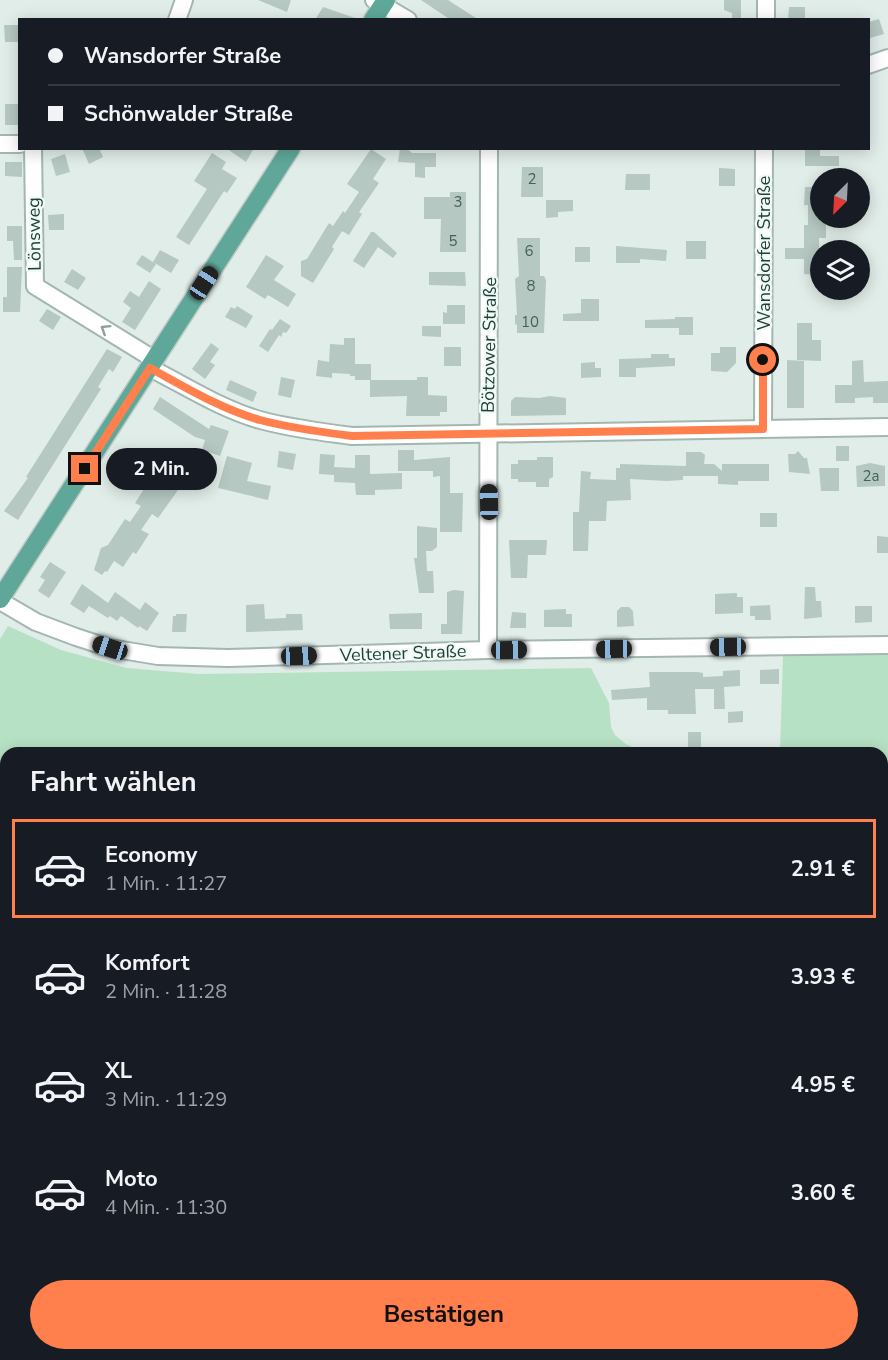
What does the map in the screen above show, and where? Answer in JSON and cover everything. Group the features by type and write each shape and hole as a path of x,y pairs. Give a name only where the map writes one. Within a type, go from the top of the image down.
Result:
{"main road":[{"path":"0,600 290,150"}],"street":[{"path":"178,18 184,0"},
{"path":"766,0 766,18"},
{"path":"379,6 404,18"},
{"path":"870,64 888,58"},
{"path":"0,144 18,144"},
{"name":"Lönsweg","path":"33,150 34,286 208,399 258,419 314,432 352,436 888,427"},
{"name":"Bötzower Straße","path":"488,650 489,150"},
{"name":"Wansdorfer Straße","path":"763,429 764,150"},
{"name":"Veltener Straße","path":"0,600 36,622 76,637 110,648 158,656 228,658 488,650 888,645"}],"green space":[{"path":"8,626 61,650 127,668 199,674 591,668 609,703 611,727 615,735 632,747 0,747 0,639"},
{"path":"783,654 888,654 888,747 780,747"}],"building":[{"path":"258,0 291,0 287,12"},
{"path":"421,0 448,0 476,18 448,18"},
{"path":"724,0 741,0 741,18 732,18 732,13 724,10"},
{"path":"323,7 355,18 316,18"},
{"path":"789,7 805,7 805,18 788,18"},
{"path":"879,19 884,34 870,38 870,21"},
{"path":"4,25 18,25 18,42 5,42"},
{"path":"5,104 18,104 18,125 5,125"},
{"path":"83,150 100,150 103,157 89,164"},
{"path":"229,150 253,150 246,162"},
{"path":"370,150 386,159 373,179 379,183 359,212 362,214 349,235 342,231 313,283 301,276 301,261 307,259 329,223 333,226 359,192 347,184"},
{"path":"400,150 408,150 412,153 436,153 436,167 425,167 425,178 415,177 415,163 398,162"},
{"path":"805,150 820,150 820,156 839,156 839,166 805,166"},
{"path":"212,153 226,162 222,169 237,178 227,193 224,191 189,245 176,237 207,189 194,181"},
{"path":"65,154 70,172 56,176 51,159"},
{"path":"5,162 22,162 22,177 5,176"},
{"path":"522,167 543,167 543,197 521,197"},
{"path":"719,168 735,169 735,186 719,186"},
{"path":"626,174 650,174 650,190 625,190"},
{"path":"805,187 810,187 810,228 826,228 826,238 810,240 810,274 804,274 804,259 785,259 785,248 804,248 804,225 808,225 808,205 804,205"},
{"path":"450,192 466,192 466,252 440,252 441,219 424,219 424,197 450,197"},
{"path":"546,200 573,200 573,211 558,212 558,217 546,218"},
{"path":"64,214 64,230 49,230 48,215"},
{"path":"7,226 22,226 22,260 14,260 13,241 7,241"},
{"path":"371,232 374,232 397,253 393,258 378,247 364,268 353,261"},
{"path":"517,238 540,238 540,276 544,276 546,280 544,333 517,333 515,279 519,276"},
{"path":"686,241 706,241 706,259 686,259"},
{"path":"616,246 667,250 666,261 640,259 640,263 616,263"},
{"path":"575,247 590,247 590,262 575,262"},
{"path":"160,250 179,260 171,273 153,262"},
{"path":"142,255 156,264 150,273 136,264"},
{"path":"266,255 284,266 274,280 296,294 288,307 268,295 265,299 246,287"},
{"path":"7,267 22,267 20,312 3,312 3,297 7,297"},
{"path":"72,269 86,278 78,290 64,282"},
{"path":"429,272 465,272 466,286 429,285"},
{"path":"149,281 161,289 135,330 122,322 131,308 123,302 130,291 139,297"},
{"path":"581,299 599,299 599,321 563,321 563,314 581,313"},
{"path":"447,305 465,305 465,324 443,324 443,312 447,313"},
{"path":"237,306 253,316 246,328 225,317 231,307 235,309"},
{"path":"47,309 61,317 53,330 39,321"},
{"path":"675,317 693,317 693,335 679,335 679,328 645,328 645,320 675,319"},
{"path":"280,319 291,326 286,333 283,332 281,337 279,335 268,352 259,346"},
{"path":"797,323 812,323 812,340 821,340 821,361 797,360"},
{"path":"422,326 441,326 441,337 422,336"},
{"path":"344,338 355,338 355,364 371,364 371,380 417,380 417,377 428,377 428,395 447,396 447,412 440,412 440,416 406,416 407,396 370,397 370,380 355,380 355,376 350,376 350,374 332,373 332,378 316,376 318,360 329,362 330,344 344,345"},
{"path":"211,343 219,349 210,362 215,365 205,379 192,369"},
{"path":"444,347 461,347 461,366 444,366"},
{"path":"720,347 736,347 736,363 727,372 711,371 711,353 720,353"},
{"path":"107,349 122,357 113,372 109,369 98,387 101,389 18,520 4,511 28,478 26,477"},
{"path":"651,354 669,354 669,358 675,358 675,366 636,368 636,377 619,377 619,359 651,358"},
{"path":"787,360 804,361 804,408 787,408"},
{"path":"863,360 864,382 888,381 888,403 873,403 873,397 855,398 855,403 835,403 835,385 852,385 852,361"},
{"path":"595,362 595,368 601,368 601,377 581,378 581,363"},
{"path":"281,377 295,380 291,398 278,395"},
{"path":"230,380 257,392 253,402 226,390"},
{"path":"160,397 209,429 211,425 229,431 220,456 202,450 205,440 195,437 153,409"},
{"path":"515,397 566,398 566,415 511,416 511,401"},
{"path":"836,446 849,446 849,461 836,461"},
{"path":"398,450 414,450 414,460 450,457 450,493 463,493 462,532 440,532 440,476 433,477 433,471 398,471"},
{"path":"279,451 296,454 293,470 277,467"},
{"path":"798,451 804,458 807,458 810,474 789,472 788,454 795,454"},
{"path":"686,452 701,452 705,455 704,464 714,464 722,471 722,464 769,464 769,481 738,481 738,485 718,484 718,476 683,476 683,480 667,481 630,479 631,500 607,501 606,521 589,521 588,551 573,551 573,512 579,512 581,471 591,472 590,479 616,480 616,468 620,468 620,464 686,466"},
{"path":"154,453 167,461 162,469 183,483 158,518 152,514 141,530 149,534 136,554 133,552 123,567 114,561 107,572 105,571 102,575 94,570 101,548 108,545 125,519 130,522 141,506 135,503 155,472 143,463 148,455 151,457"},
{"path":"320,454 335,455 334,467 355,468 355,455 370,455 370,474 402,473 402,489 375,490 375,495 356,495 355,483 334,482 334,475 319,474"},
{"path":"227,456 252,463 247,481 271,486 268,500 218,488"},
{"path":"537,457 553,457 553,477 549,479 549,487 536,487 536,482 518,482 518,479 511,479 511,464 518,464 518,460 537,460"},
{"path":"870,463 885,466 885,486 857,487 856,466"},
{"path":"819,468 839,468 839,491 821,491"},
{"path":"760,513 777,513 777,527 760,527"},
{"path":"417,526 437,528 437,547 432,551 426,551 427,571 433,571 434,593 419,593 414,558 417,558"},
{"path":"877,536 888,537 888,553 877,553"},
{"path":"509,540 547,540 546,555 528,555 527,578 511,578"},
{"path":"50,562 66,572 49,598 38,591 45,580 40,577"},
{"path":"82,584 108,603 115,592 140,610 145,602 159,613 147,631 139,626 138,628 121,616 117,621 110,616 108,618 89,606 84,613 70,604"},
{"path":"805,587 815,587 816,601 821,601 822,617 804,619"},
{"path":"464,591 462,634 441,634 441,624 447,624 447,592"},
{"path":"737,593 737,597 743,597 743,613 715,614 715,594"},
{"path":"264,604 265,619 286,618 286,614 302,614 303,630 246,632 246,605"},
{"path":"770,605 771,620 755,620 755,616 750,616 750,606"},
{"path":"855,606 872,606 872,622 855,623"},
{"path":"621,607 629,607 633,611 634,626 617,627 617,611"},
{"path":"566,609 566,614 572,614 572,627 544,627 544,610"},
{"path":"512,612 526,613 526,628 510,628"},
{"path":"422,613 422,629 390,629 389,614"},
{"path":"187,614 186,632 172,632 173,616"},
{"path":"779,669 779,684 760,684 760,670"},
{"path":"740,670 740,686 724,687 725,709 714,709 714,689 695,689 696,714 668,714 668,710 647,710 647,698 612,700 611,690 650,687 649,672 697,672 703,673 703,677 723,676 723,671"},
{"path":"743,711 743,722 728,723 728,712"},
{"path":"688,732 701,732 701,747 688,747"}],"route":[{"path":"85,469 150,368 208,399 258,419 314,432 352,436 763,429 763,360"}]}
